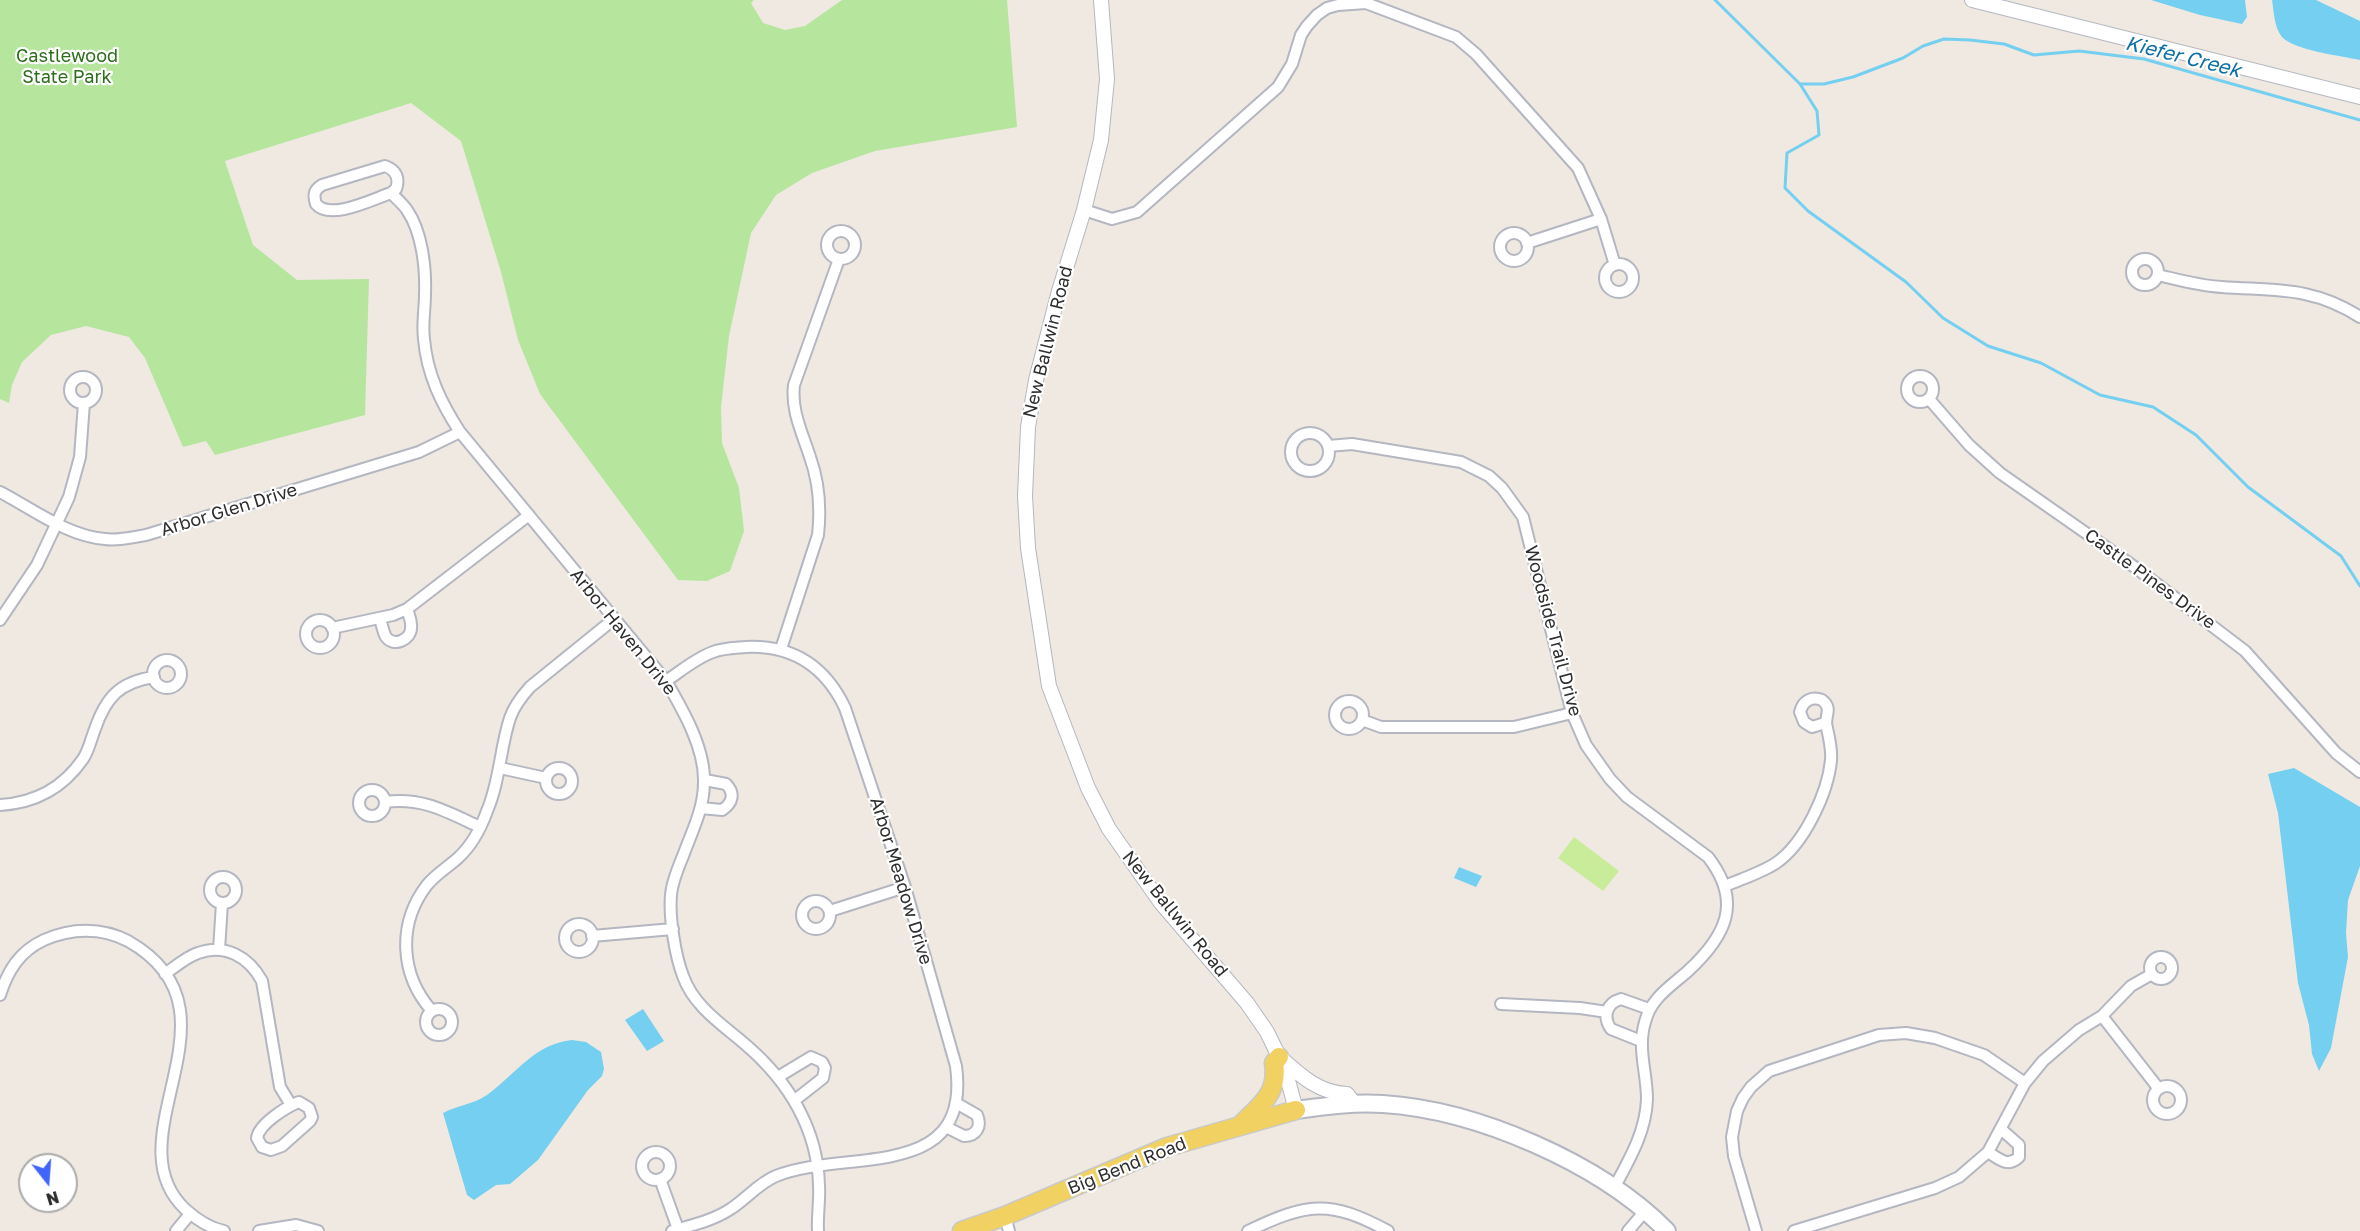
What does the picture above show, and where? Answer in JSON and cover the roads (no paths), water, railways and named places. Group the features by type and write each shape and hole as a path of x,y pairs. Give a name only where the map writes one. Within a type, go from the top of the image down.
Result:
{"main road":[{"path":"1240,1126 1262,1105 1269,1094 1276,1074 1274,1063 1280,1057"},
{"path":"1296,1110 1354,1103 1403,1106 1472,1120 1546,1150 1614,1188 1667,1231"},
{"name":"Big Bend Road","path":"962,1231 1007,1224 1167,1147 1296,1110"}],"street":[{"name":"New Ballwin Road","path":"1101,0 1107,79 1101,140 1084,210 1035,380 1028,427 1025,496 1028,548 1049,686 1088,789 1110,830 1161,903 1247,1003 1267,1032 1285,1069 1296,1110"},
{"path":"1972,0 2360,97"},
{"path":"1084,210 1112,219 1137,212 1278,87 1292,64 1301,35 1317,15 1338,5 1357,3 1378,7 1456,37 1466,44 1578,168 1601,219 1615,265"},
{"path":"385,166 394,171 397,176 398,183 391,193 336,211 324,211 314,199 316,189 322,185 385,166"},
{"name":"Arbor Haven Drive","path":"391,193 406,208 415,223 425,276 423,337 426,358 443,407 460,432 666,681 691,726 705,780 695,830 677,872 671,895 673,929 683,976 711,1016 725,1030 745,1044 778,1077 795,1100 810,1138 818,1167 818,1231"},
{"path":"1527,243 1601,219"},
{"path":"781,649 818,535 820,518 816,479 792,398 794,385 839,259"},
{"path":"2158,275 2221,287 2256,287 2296,291 2318,297 2360,317"},
{"name":"Castle Pines Drive","path":"1929,399 1969,445 2000,473 2136,568 2246,651 2336,753 2360,772"},
{"path":"0,620 37,565 76,478 84,403"},
{"name":"Arbor Glen Drive","path":"0,492 75,532 107,540 147,535 419,452 460,432"},
{"name":"Woodside Trail Drive","path":"1328,446 1352,444 1461,462 1489,476 1502,488 1523,517 1572,713 1586,745 1610,779 1635,804 1702,850 1716,867 1725,886 1728,904 1721,933 1690,969 1655,999 1649,1009 1641,1041 1646,1082 1645,1118 1633,1153 1614,1188"},
{"path":"332,628 380,618 407,609 529,515"},
{"path":"380,618 386,637 400,641 411,632 407,609"},
{"path":"432,1011 423,1000 410,972 405,943 411,912 429,883 462,855 480,826 493,794 510,718 519,700 530,687 614,619"},
{"name":"Arbor Meadow Drive","path":"666,681 696,660 715,651 761,646 781,649 799,657 813,666 837,692 846,708 905,888 958,1078 956,1103 946,1127 926,1145 901,1155 818,1167 777,1176 765,1181 732,1209 675,1230"},
{"path":"0,806 23,803 37,798 63,781 83,758 100,714 108,701 135,680 154,677"},
{"path":"1362,720 1382,727 1514,727 1572,713"},
{"path":"1725,886 1774,864 1787,854 1811,819 1824,794 1831,759 1825,723"},
{"path":"500,768 546,778"},
{"path":"701,808 722,810 730,803 732,797 730,788 726,784 705,780"},
{"path":"385,802 402,800 429,804 480,826"},
{"path":"830,911 905,888"},
{"path":"219,950 222,903"},
{"path":"592,936 673,929"},
{"path":"0,995 4,980 14,963 24,953 52,937 81,930 117,936 135,946 165,974 175,992 182,1035 160,1146 163,1174 168,1189 190,1214 203,1223 224,1231"},
{"path":"165,974 196,953 219,950 245,959 256,970 262,981 280,1087 291,1105"},
{"path":"1794,1231 1935,1188 1959,1177 1988,1152 2002,1130 2025,1083 2055,1049 2102,1016 2131,986 2152,974"},
{"path":"1641,1041 1611,1029 1606,1018 1607,1012 1611,1004 1621,999 1627,999 1649,1009"},
{"path":"1501,1004 1580,1008 1607,1012"},
{"path":"2102,1016 2159,1089"},
{"path":"1756,1231 1734,1156 1732,1137 1737,1111 1743,1098 1751,1087 1769,1071 1879,1035 1906,1034 1935,1038 1984,1055 2025,1083"},
{"path":"778,1077 811,1057 822,1062 825,1068 823,1078 795,1100"},
{"path":"1280,1057 1313,1084 1335,1093 1347,1094 1354,1103"},
{"path":"299,1102 307,1105 311,1112 310,1121 276,1150 262,1147 258,1133 262,1127 291,1105 299,1102"},
{"path":"946,1127 964,1137 973,1134 978,1129 977,1115 956,1103"},
{"path":"1988,1152 2006,1163 2013,1162 2019,1156 2019,1145 2002,1130"},
{"path":"660,1179 675,1230"},
{"path":"1248,1231 1283,1215 1316,1208 1352,1213 1388,1231"},
{"path":"1628,1231 1645,1211"},
{"path":"176,1231 190,1214"},
{"path":"259,1231 296,1225 311,1227 318,1231"}],"water":[{"path":"2151,0 2245,0 2247,17 2242,24 2200,15"},
{"path":"2272,0 2316,0 2360,21 2360,60 2307,49 2288,42 2277,29"},
{"path":"2294,768 2360,807 2360,866 2348,900 2346,933 2348,957 2331,1048 2319,1071 2312,1054 2309,1025 2298,983 2278,813 2268,774"},
{"path":"1459,867 1482,876 1476,887 1454,878"},
{"path":"643,1009 664,1041 647,1051 625,1020"},
{"path":"572,1040 586,1042 601,1052 604,1069 602,1076 588,1090 538,1160 510,1184 496,1185 474,1200 467,1195 443,1113 487,1095 526,1061 547,1047"}],"waterway":[{"name":"Kiefer Creek","path":"1715,0 1800,84 1824,84 1853,77 1944,39 1970,40 2004,44 2034,55 2079,51 2144,59 2360,120"},
{"path":"1800,84 1817,111 1819,135 1787,153 1785,188 1808,211 1906,282 1943,318 1988,346 2041,363 2100,395 2153,407 2196,435 2248,487 2341,556 2360,586"}],"park label":[{"name":"Castlewood State Park","path":"67,66"}]}
